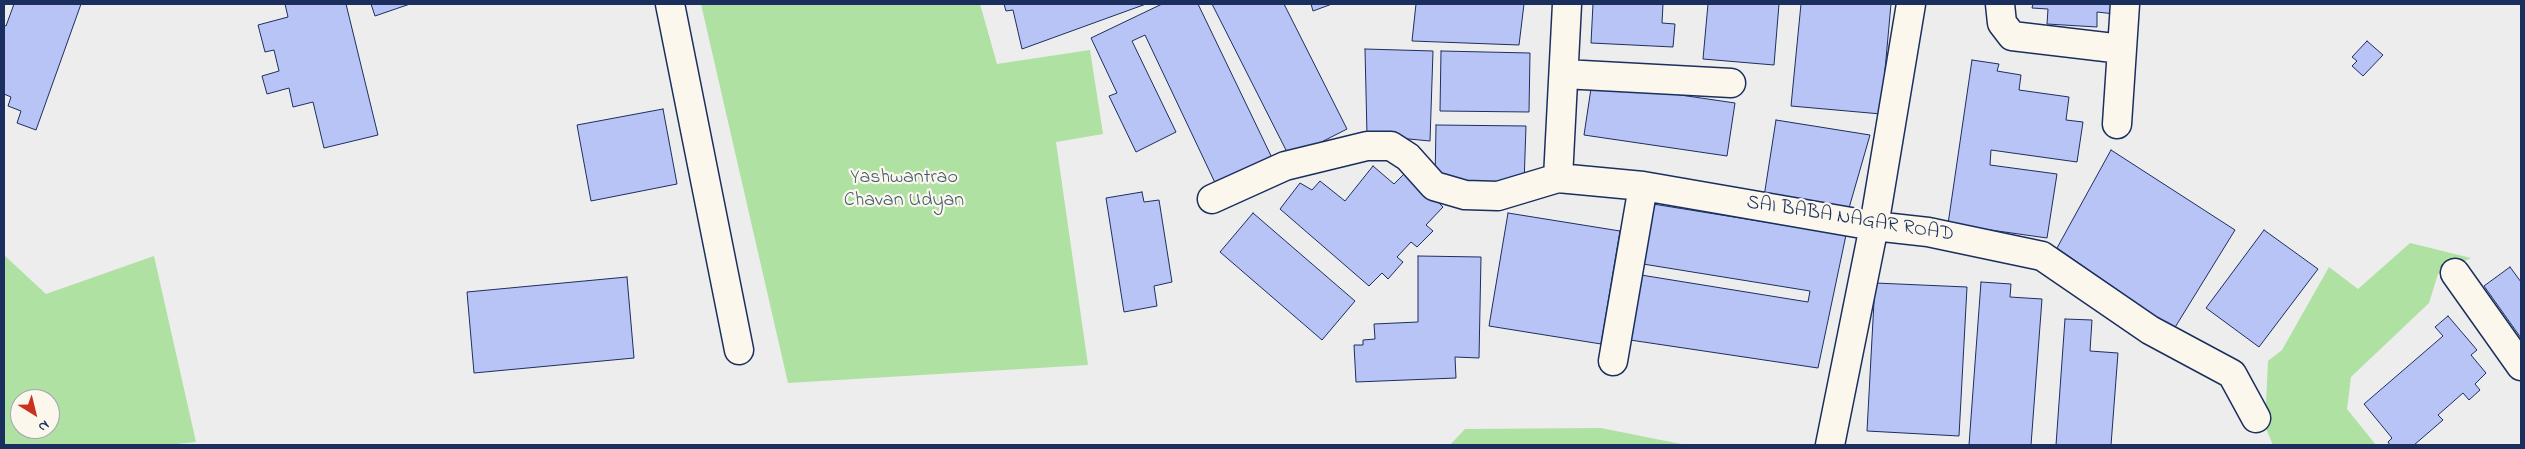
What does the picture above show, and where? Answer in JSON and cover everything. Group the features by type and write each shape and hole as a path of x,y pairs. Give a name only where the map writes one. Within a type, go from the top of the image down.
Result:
{"street":[{"path":"670,4 740,350"},
{"path":"1212,198 1285,166 1366,146 1391,146 1408,157 1434,186 1465,196 1498,196 1558,178 1567,4"},
{"path":"1830,445 1874,226 1911,4"},
{"path":"2000,4 2002,23 2012,36 2122,49"},
{"path":"2117,124 2124,4"},
{"path":"1564,74 1731,83"},
{"name":"SAI BABA NAGAR ROAD","path":"1558,178 1643,186 1874,226 1928,232 2042,256 2150,330 2232,374 2256,418"},
{"path":"1613,361 1643,186"},
{"path":"2455,273 2521,366"}],"green space":[{"name":"Yashwantrao Chavan Udyan","path":"701,4 980,4 997,64 1090,50 1103,134 1056,142 1088,365 788,383"},
{"path":"2410,243 2471,258 2438,274 2429,303 2351,377 2347,409 2376,445 2273,445 2265,426 2268,361 2282,350 2329,267 2358,289"},
{"path":"4,255 46,294 154,256 196,442 168,445 4,445"},
{"path":"1601,428 1686,445 1450,445 1465,429"}],"building":[{"path":"14,4 81,4 36,130 17,123 21,111 8,106 11,97 4,94 4,25 6,26"},
{"path":"285,4 346,4 378,135 324,148 313,102 293,107 289,88 267,94 262,76 279,71 274,50 265,52 258,25 288,17"},
{"path":"371,4 410,4 375,16"},
{"path":"1004,4 1146,4 1022,49 1013,10 1006,11"},
{"path":"1162,4 1198,4 1274,162 1218,189 1145,35 1132,41 1176,132 1136,152 1109,96 1117,93 1091,38"},
{"path":"1212,4 1284,4 1347,129 1290,158"},
{"path":"1311,4 1332,4 1313,11"},
{"path":"1416,4 1524,4 1519,45 1412,41"},
{"path":"1593,4 1663,4 1662,23 1675,24 1673,47 1591,43"},
{"path":"1708,4 1779,4 1774,65 1703,59"},
{"path":"1801,4 1891,4 1881,114 1791,106"},
{"path":"2033,4 2115,4 2115,14 2097,12 2097,27 2047,24 2048,9 2032,8"},
{"path":"2367,41 2383,55 2363,76 2352,66 2357,61 2352,57"},
{"path":"1365,49 1433,51 1430,141 1367,135"},
{"path":"1441,51 1530,53 1529,112 1440,111"},
{"path":"1972,60 1999,64 1997,71 2021,75 2019,90 2069,97 2066,120 2083,122 2077,162 1991,150 1990,165 2057,174 2047,238 1948,224"},
{"path":"1592,82 1735,103 1727,156 1584,135"},
{"path":"663,109 677,184 591,201 577,125"},
{"path":"1776,120 1870,135 1847,215 1763,203"},
{"path":"1436,125 1526,126 1524,184 1435,183"},
{"path":"2111,150 2235,230 2174,329 2057,248"},
{"path":"1373,166 1394,184 1407,171 1443,207 1426,225 1433,231 1417,247 1411,242 1397,257 1403,262 1388,279 1382,273 1369,286 1280,209 1300,183 1312,190 1320,181 1345,201"},
{"path":"1142,192 1144,202 1159,200 1172,282 1154,286 1157,306 1124,312 1106,198"},
{"path":"1653,204 1846,235 1818,368 1630,340 1641,275 1808,302 1810,291 1643,264"},
{"path":"1253,213 1355,301 1322,340 1220,252"},
{"path":"1508,213 1620,231 1601,344 1489,326"},
{"path":"2264,230 2318,269 2259,347 2206,308"},
{"path":"1418,256 1481,257 1479,358 1455,357 1456,378 1356,382 1354,345 1363,345 1363,340 1375,339 1374,324 1418,322"},
{"path":"2510,267 2521,282 2521,338 2484,286"},
{"path":"627,277 634,358 474,373 467,292"},
{"path":"1981,282 2011,284 2010,297 2042,299 2031,445 1969,445"},
{"path":"1875,283 1967,287 1959,436 1867,431"},
{"path":"2448,316 2477,350 2471,355 2486,373 2475,384 2480,390 2469,400 2463,393 2438,415 2443,420 2414,445 2390,445 2388,442 2392,438 2364,404 2443,336 2435,327"},
{"path":"2065,319 2092,320 2090,351 2118,353 2111,445 2056,445"}]}
